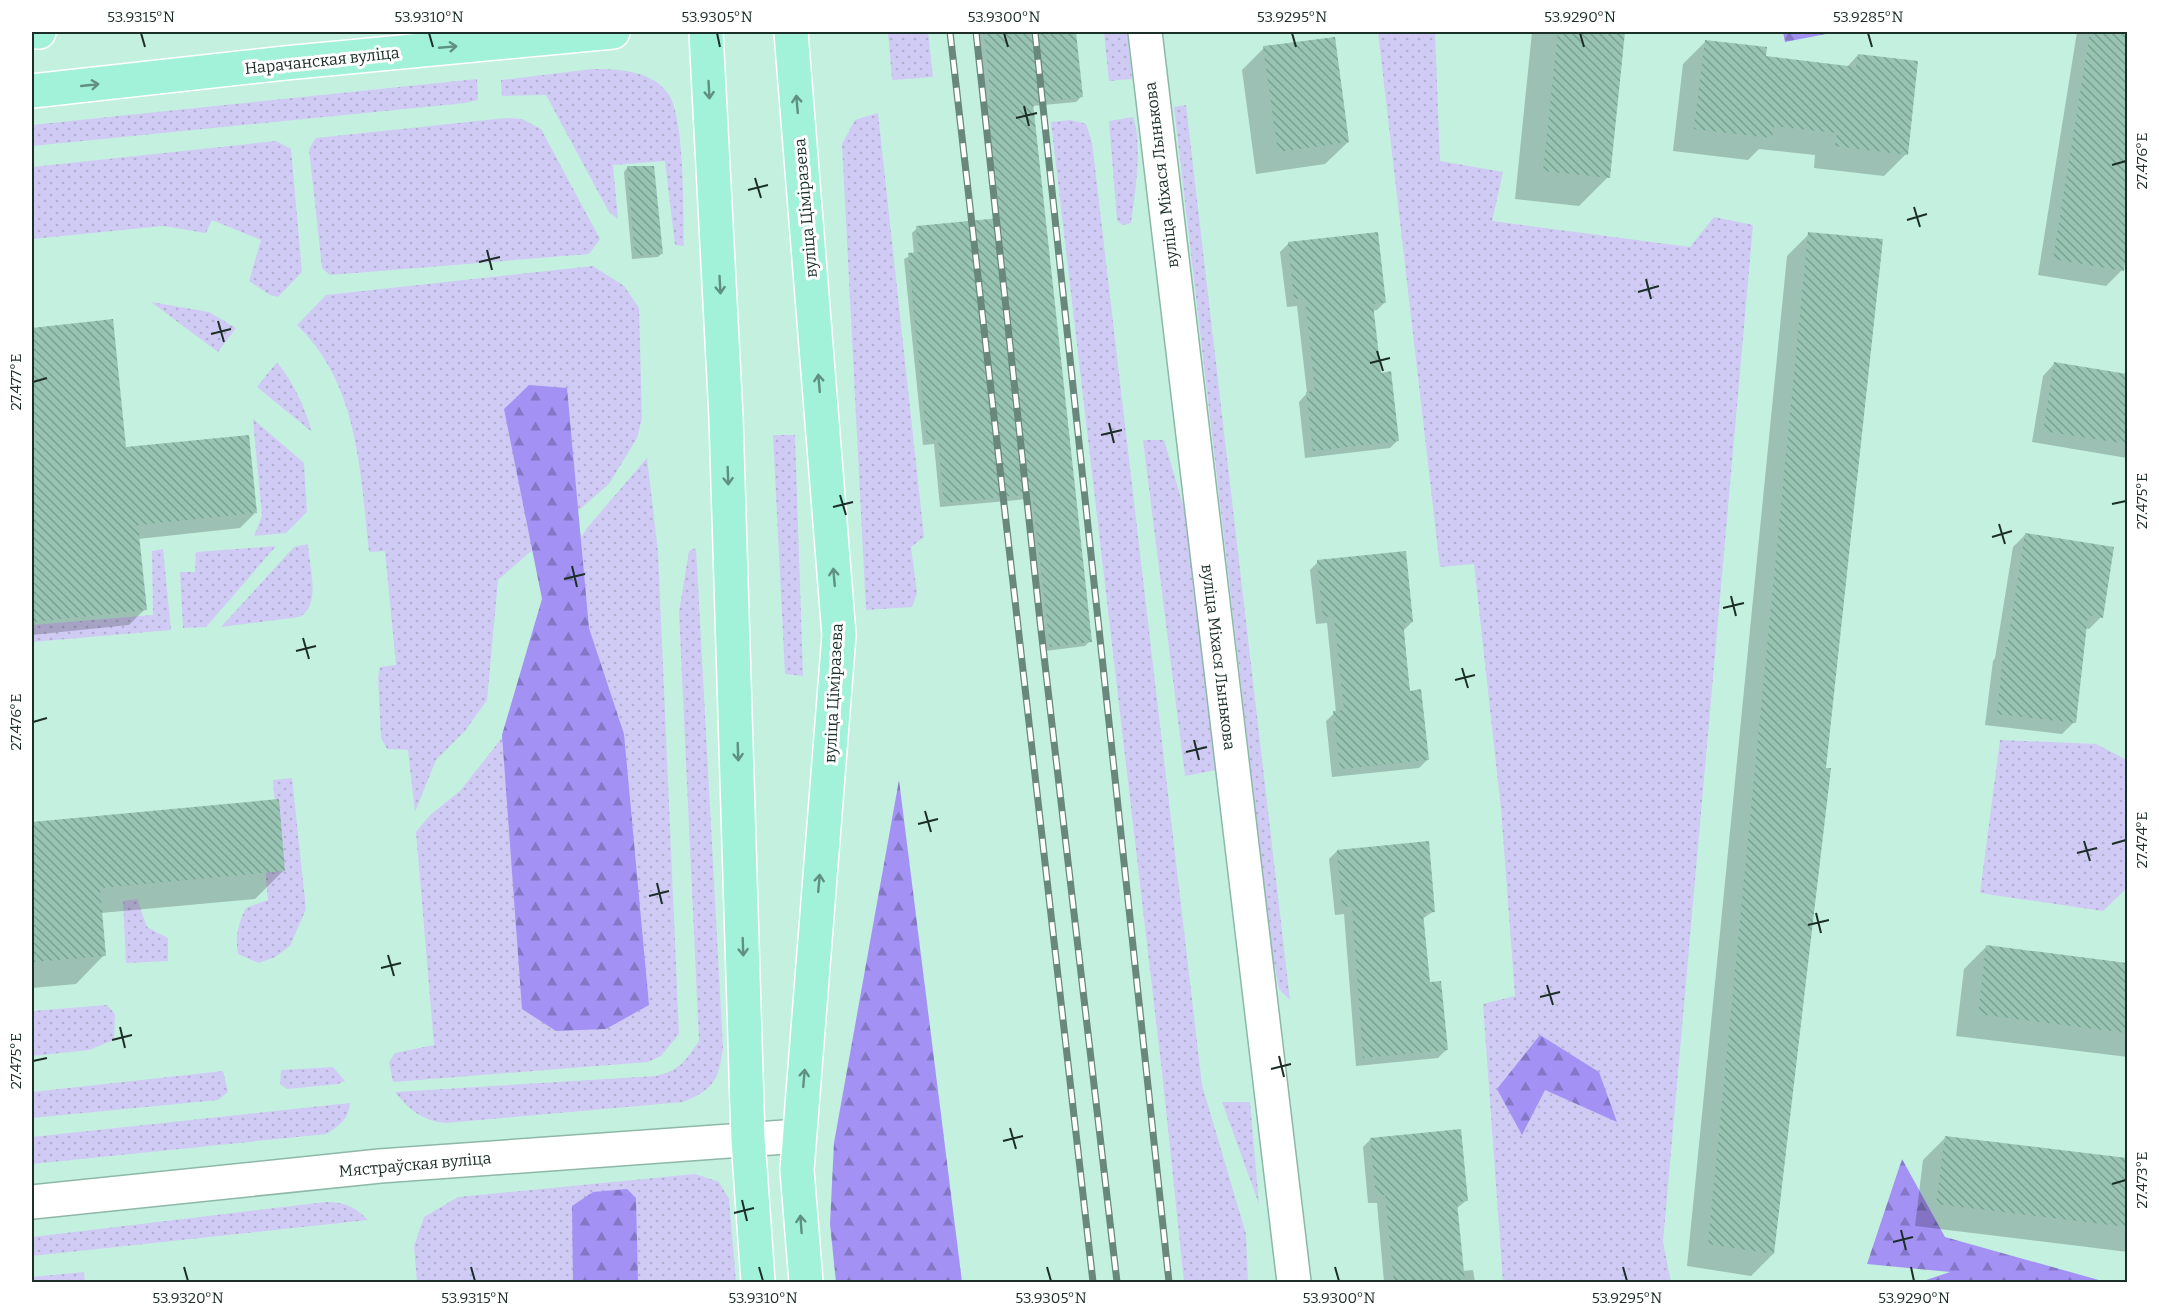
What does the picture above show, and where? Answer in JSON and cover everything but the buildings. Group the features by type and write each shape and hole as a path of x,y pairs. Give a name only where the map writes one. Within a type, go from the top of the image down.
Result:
{"main road":[{"path":"32,33 39,32"},
{"name":"Нарачанская вуліца","path":"32,91 285,63 613,32"},
{"path":"706,32 728,463 748,1138 758,1282"},
{"name":"вуліца Ціміразева","path":"791,32 839,635 797,1170 806,1282"}],"street":[{"name":"вуліца Міхася Лынькова","path":"1145,32 1294,1282"},
{"name":"Мястраўская вуліца","path":"32,1202 380,1166 799,1136"}],"shaded area":[{"path":"888,32 928,32 933,77 892,80"},
{"path":"1104,32 1127,32 1132,79 1109,81"},
{"path":"1378,32 1435,32 1440,161 1503,172 1492,221 1690,247 1714,217 1753,225 1663,1242 1671,1282 1503,1282 1483,1004 1515,996 1501,809 1474,564 1440,567"},
{"path":"593,69 624,71 645,76 654,80 669,95 674,108 681,145 684,246 675,245 665,161 613,165 618,219 609,212 546,95 502,96 501,80"},
{"path":"477,79 478,100 465,103 32,146 32,125"},
{"path":"1186,105 1290,1000 1279,989 1272,951 1174,107"},
{"path":"878,113 924,537 911,547 917,593 912,607 866,610 842,144 855,120"},
{"path":"1133,117 1138,155 1136,184 1131,223 1123,225 1117,221 1109,121"},
{"path":"506,118 522,119 541,129 600,239 589,254 330,275 322,268 309,149 316,138"},
{"path":"1071,120 1086,124 1092,142 1202,1085 1246,1234 1248,1282 1184,1282 1163,1081 1051,122"},
{"path":"276,141 291,149 302,272 278,297 270,295 249,281 261,240 212,220 206,233 163,226 32,239 32,167"},
{"path":"593,266 624,286 639,308 642,418 637,438 609,484 498,580 487,700 465,731 436,760 415,812 408,750 387,749 381,738 378,677 380,667 396,665 385,551 369,552 359,461 345,402 318,349 297,325 326,295"},
{"path":"151,302 209,312 236,328 218,352"},
{"path":"277,362 298,395 312,432 257,387"},
{"path":"253,419 304,463 307,512 286,533 254,536 262,516"},
{"path":"773,435 795,435 803,676 785,674"},
{"path":"1143,440 1164,440 1185,512 1217,770 1185,776"},
{"path":"647,458 658,552 679,1034 661,1056 648,1062 393,1082 389,1062 395,1053 434,1045 416,832 430,815 460,791 513,724 542,599 587,528"},
{"path":"308,544 312,595 306,612 299,617 221,627 294,547"},
{"path":"276,546 206,627 183,628 180,572 195,572 196,552"},
{"path":"696,548 723,1048 716,1076 708,1088 683,1102 446,1123 423,1117 411,1109 395,1092 656,1076 682,1064 699,1041 679,612 689,551"},
{"path":"163,549 171,630 32,642 32,625 153,615 152,551"},
{"path":"2000,740 2096,744 2127,760 2127,888 2103,911 1980,893"},
{"path":"292,778 306,909 290,946 275,957 259,963 238,954 238,930 246,908 268,900 265,868 280,866 273,780"},
{"path":"137,899 147,927 168,938 168,961 126,963 123,901"},
{"path":"107,1005 115,1014 114,1040 89,1050 32,1056 32,1011"},
{"path":"333,1067 345,1081 338,1084 287,1089 280,1084 281,1070"},
{"path":"223,1071 228,1092 218,1100 32,1118 32,1092"},
{"path":"1222,1102 1250,1102 1259,1204"},
{"path":"350,1103 348,1113 342,1122 326,1134 32,1164 32,1137"},
{"path":"695,1174 719,1182 729,1199 736,1282 417,1282 414,1246 424,1217 458,1197"},
{"path":"326,1202 349,1206 368,1220 32,1256 32,1237"},
{"path":"84,1272 85,1282 32,1282 32,1277"}],"green space":[{"path":"1783,32 1836,32 1785,42"},
{"path":"529,385 567,388 589,628 624,734 649,1005 606,1029 556,1031 522,1009 502,735 542,599 504,409"},
{"path":"899,780 962,1282 836,1282 830,1224 834,1143"},
{"path":"1540,1035 1599,1072 1617,1122 1545,1090 1522,1135 1497,1089"},
{"path":"1902,1159 1945,1237 2106,1282 1920,1282 1950,1272 1867,1264"},
{"path":"627,1189 636,1198 638,1282 573,1282 572,1206 593,1192"}],"railway":[{"path":"950,32 1093,1282"},
{"path":"976,32 1041,630 1117,1282"},
{"path":"1035,32 1169,1282"}]}
